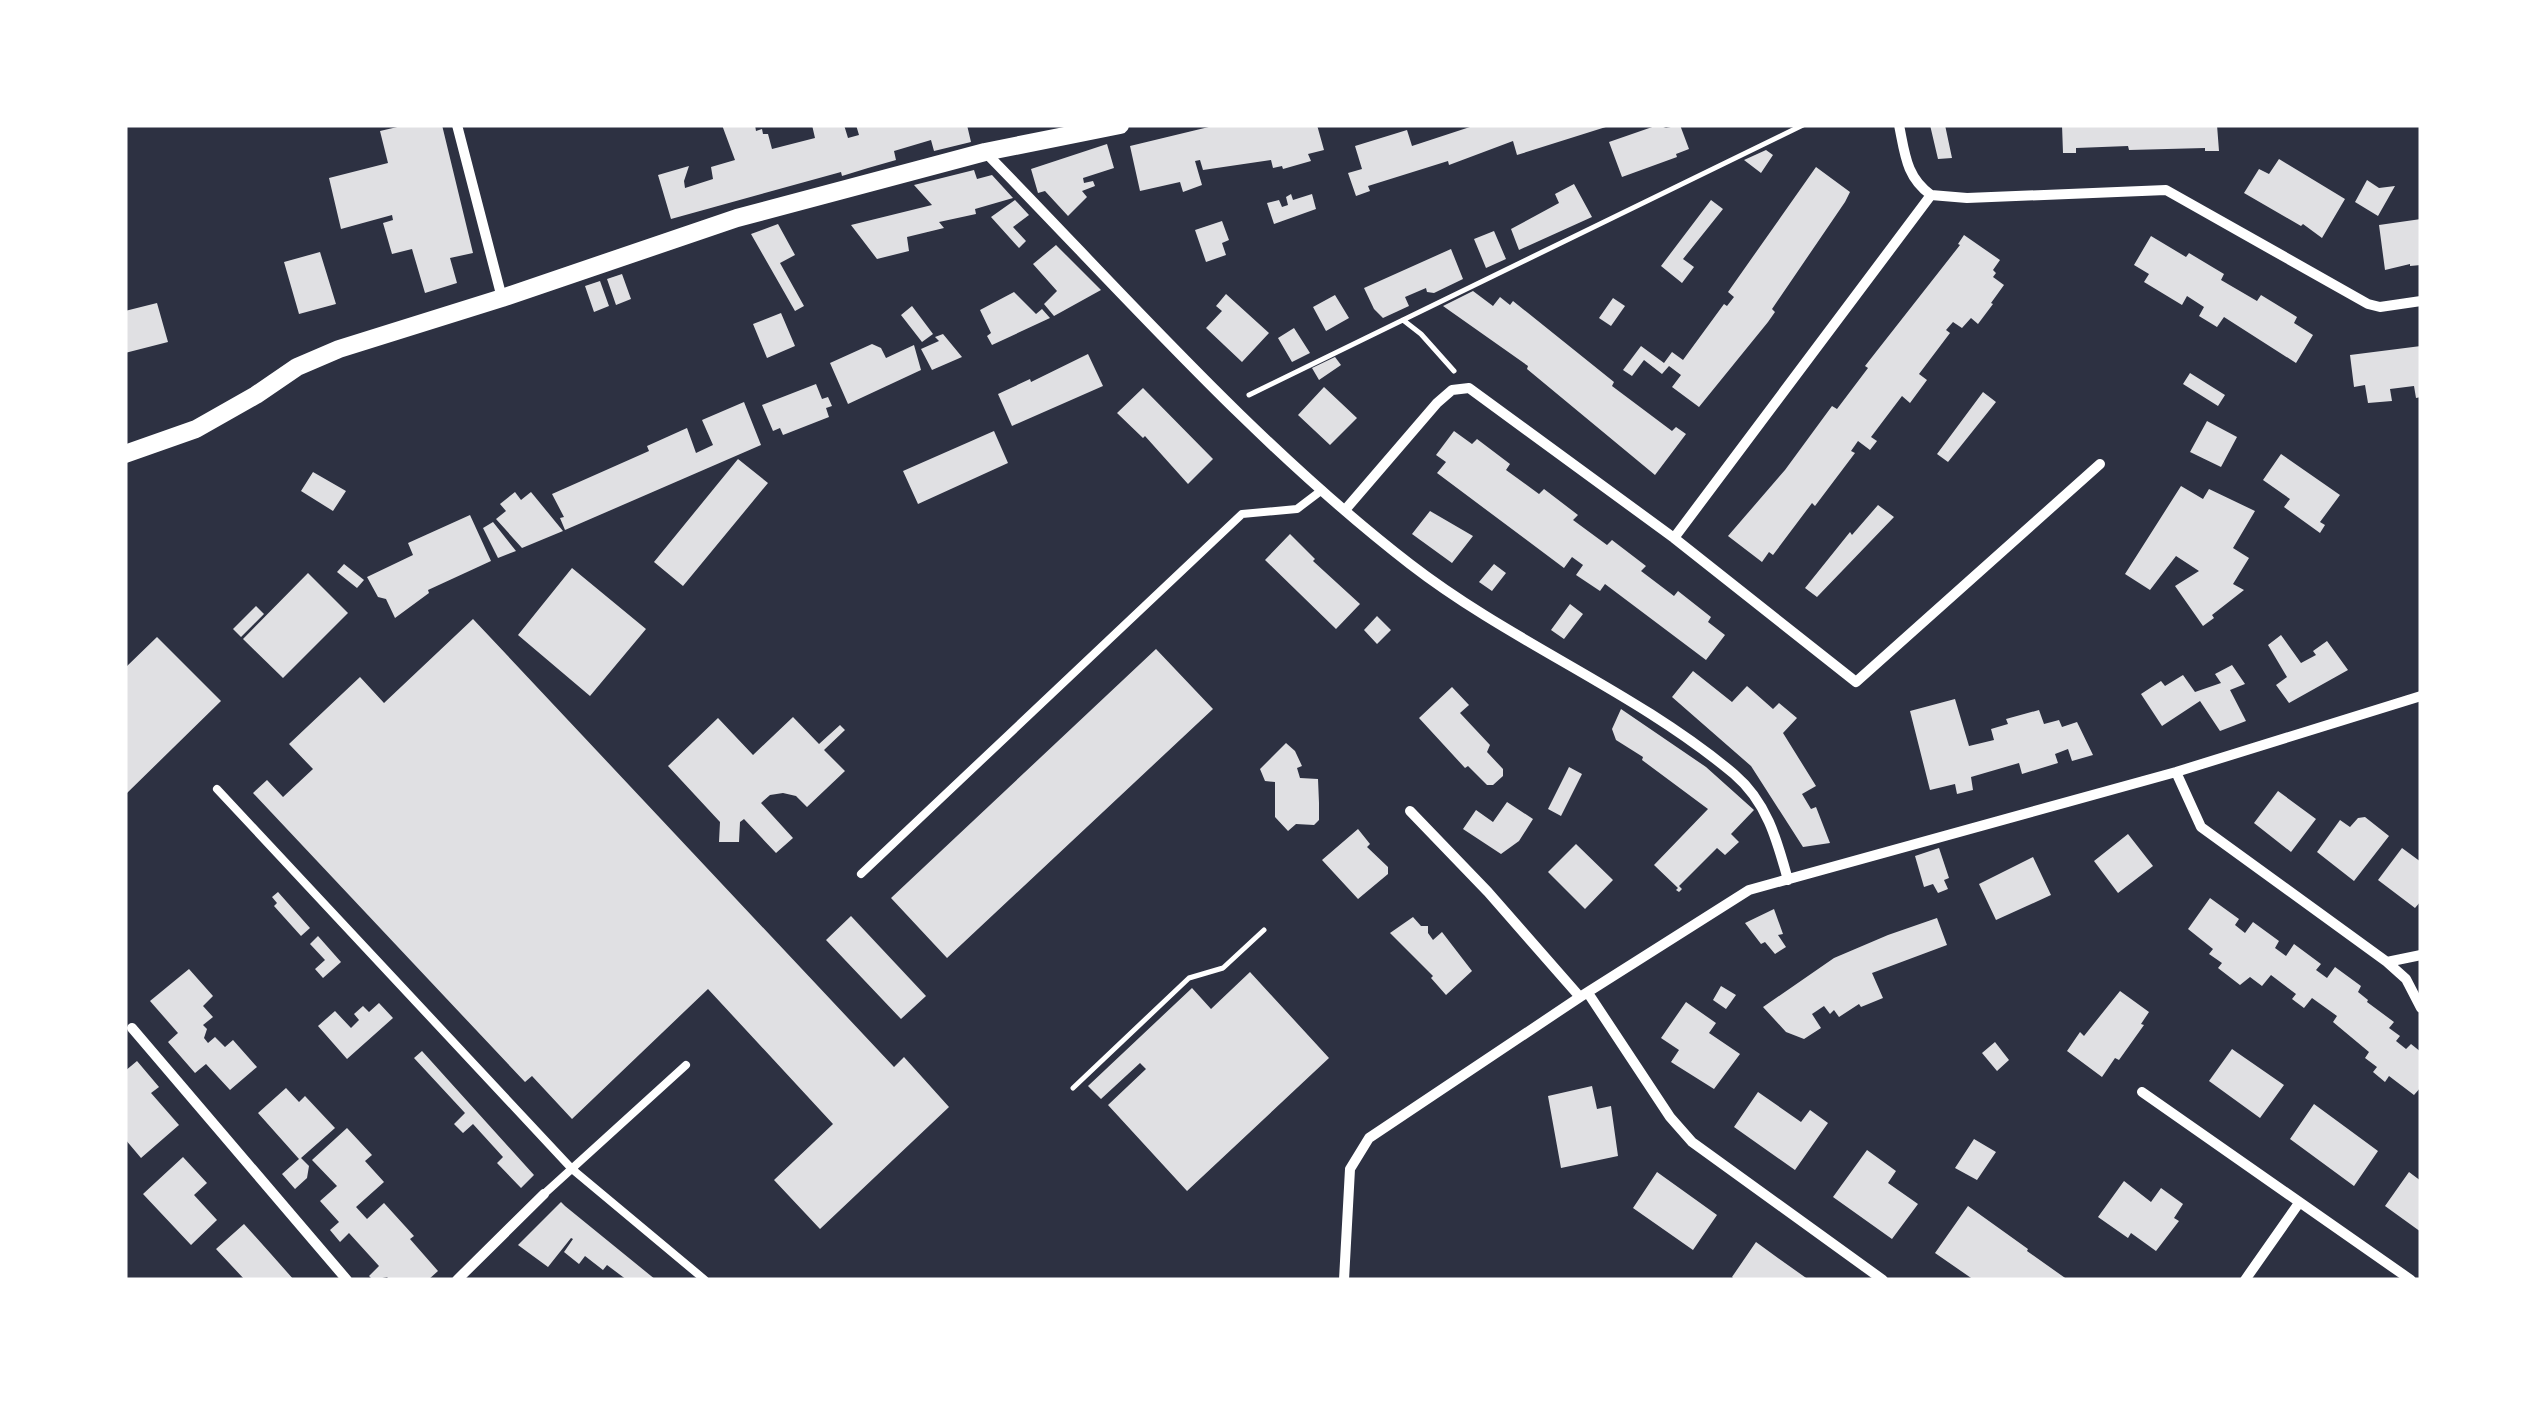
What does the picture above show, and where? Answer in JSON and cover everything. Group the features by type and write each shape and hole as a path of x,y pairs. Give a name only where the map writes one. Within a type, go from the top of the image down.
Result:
{"street":[{"path":"457,125 502,298"},
{"path":"125,454 196,429 256,396 296,367 340,349 737,218 985,152 1120,125"},
{"path":"1898,125 1909,174 1930,195 1946,198 2166,190 2368,304 2421,302"},
{"path":"985,152 1231,404 1345,510 1422,573 1648,712 1736,775 1760,800 1777,839 1788,880"},
{"path":"1674,538 1930,195"},
{"path":"1345,510 1437,403 1452,390 1470,388 1674,538 1856,682 2100,464"},
{"path":"1344,1280 1350,1169 1369,1138 1749,890 2176,772 2421,696"},
{"path":"2176,772 2201,827 2387,962 2406,978 2421,1008"},
{"path":"1410,812 1584,995 1692,1142 1883,1280"},
{"path":"2387,962 2421,956"},
{"path":"132,1028 348,1280"},
{"path":"2142,1092 2411,1280"},
{"path":"457,1280 544,1194"},
{"path":"2245,1280 2300,1203"}],"lane":[{"path":"861,874 1242,514 1298,509 1322,490"},
{"path":"217,788 572,1169 704,1280"},
{"path":"544,1194 686,1065"}],"path":[{"path":"1231,404 1804,125"},
{"path":"1403,320 1470,388"},
{"path":"1073,1088 1189,978 1223,968 1264,930"}],"building":[{"path":"406,125 442,125 473,253 450,258 457,283 425,293 412,249 392,254 383,223 393,220 392,215 341,229 329,178 388,163 380,131"},
{"path":"722,125 755,125 756,131 762,129 763,134 768,134 772,149 815,138 812,125 844,125 848,138 859,135 856,125 967,125 971,142 934,151 931,140 894,151 896,160 671,219 658,175 689,166 685,188 713,179 711,167 735,160"},
{"path":"1217,125 1317,125 1324,150 1308,154 1311,161 1283,169 1273,168 1271,160 1203,170 1200,160 1195,161 1202,185 1183,192 1180,182 1140,191 1130,146"},
{"path":"1476,125 1609,126 1517,155 1513,141 1449,165 1448,161 1368,186 1370,191 1356,196 1348,173 1362,169 1355,146 1407,130 1412,146"},
{"path":"1658,125 1680,125 1689,149 1622,177 1609,142"},
{"path":"1930,125 1945,125 1952,158 1938,159"},
{"path":"2062,125 2217,125 2219,151 2129,150 2128,146 2076,148 2076,153 2063,153"},
{"path":"1107,144 1114,168 1083,178 1084,183 1093,181 1095,186 1082,191 1087,197 1068,216 1045,191 1038,193 1031,169"},
{"path":"1766,150 1773,155 1761,173 1744,160"},
{"path":"2279,159 2345,199 2322,238 2244,193 2259,169 2269,174"},
{"path":"1816,167 1850,192 1772,309 1775,312 1768,322 1699,407 1672,387 1681,375 1669,366 1662,374 1644,360 1632,376 1623,370 1641,346 1664,363 1672,352 1683,360 1724,304 1727,306 1734,297 1728,292"},
{"path":"974,170 977,179 992,175 1013,198 975,209 976,214 939,222 944,228 907,237 909,251 877,259 851,225 932,205 914,185"},
{"path":"2367,180 2379,188 2395,186 2378,216 2355,202"},
{"path":"1574,184 1592,217 1519,250 1511,229 1559,203 1555,194"},
{"path":"1291,194 1293,200 1312,194 1316,209 1274,224 1267,203 1279,200 1282,207 1288,205 1286,197"},
{"path":"1015,200 1029,215 1013,227 1026,241 1019,248 991,217"},
{"path":"1711,200 1723,209 1683,259 1694,267 1682,283 1661,266"},
{"path":"2421,219 2421,265 2385,270 2379,225"},
{"path":"1222,221 1229,240 1222,243 1226,255 1206,262 1195,230"},
{"path":"778,224 795,255 780,263 804,306 795,311 751,234"},
{"path":"1494,231 1506,259 1486,268 1474,239"},
{"path":"1964,235 2000,260 1993,277 2004,285 1993,304 1978,324 1971,318 1962,328 1953,322 1946,330 1950,333 1919,374 1927,380 1910,403 1902,396 1871,437 1877,441 1870,450 1858,441 1851,451 1855,453 1815,506 1812,503 1773,555 1769,552 1762,562 1728,536 1785,470 1832,406 1837,409"},
{"path":"2151,236 2224,274 2221,280 2257,301 2261,295 2297,317 2294,323 2313,335 2296,363 2224,317 2217,327 2199,316 2204,307 2187,296 2182,305 2144,282 2149,274 2134,265"},
{"path":"1056,245 1101,290 1054,316 1044,304 1057,291 1033,264"},
{"path":"1451,249 1463,279 1434,293 1426,288 1405,297 1409,306 1383,318 1374,309 1364,288"},
{"path":"320,252 336,304 299,314 284,262"},
{"path":"622,274 631,299 616,305 607,279"},
{"path":"600,281 609,306 594,312 585,286"},
{"path":"1473,291 1493,306 1500,297 1510,305 1513,301 1614,382 1612,386 1672,431 1676,427 1686,434 1655,475 1528,366 1443,306"},
{"path":"1014,292 1036,314 1042,309 1050,318 992,345 980,310"},
{"path":"1226,294 1269,333 1242,362 1206,328 1222,311 1216,306"},
{"path":"1335,295 1349,318 1326,331 1313,307"},
{"path":"1613,298 1625,306 1611,326 1599,318"},
{"path":"157,303 168,342 125,353 125,311"},
{"path":"912,306 933,334 922,342 901,315"},
{"path":"781,313 795,346 767,358 753,324"},
{"path":"1294,328 1310,353 1292,362 1278,338"},
{"path":"943,334 962,357 932,370 921,349 939,341 935,337"},
{"path":"872,344 881,348 886,358 914,345 921,370 848,404 830,363"},
{"path":"2421,346 2421,397 2416,398 2414,386 2390,389 2392,401 2368,403 2365,385 2354,387 2350,355"},
{"path":"1088,354 1103,386 1012,426 998,394"},
{"path":"1335,357 1341,365 1319,380 1312,368"},
{"path":"2190,373 2225,395 2218,406 2183,384"},
{"path":"816,384 822,399 828,397 832,406 826,408 829,417 783,435 780,428 773,431 762,405"},
{"path":"1324,387 1357,418 1330,445 1298,415"},
{"path":"1143,388 1213,459 1188,484 1145,436 1117,413"},
{"path":"1983,392 1996,402 1948,462 1937,454"},
{"path":"744,402 761,445 565,530 560,518 564,517 552,494 649,451 647,446 687,428 696,453 713,445 702,420"},
{"path":"2207,421 2237,437 2221,467 2190,452"},
{"path":"994,431 1008,463 918,504 903,471"},
{"path":"1454,431 1472,444 1477,439 1510,464 1506,470 1539,494 1544,489 1578,515 1573,520 1607,545 1612,540 1646,566 1641,571 1674,596 1678,591 1711,617 1708,622 1725,635 1706,660 1605,584 1600,591 1576,575 1583,565 1572,557 1564,568 1437,473 1446,462 1436,455"},
{"path":"2281,454 2340,495 2320,522 2325,525 2320,533 2284,507 2290,499 2263,480"},
{"path":"738,459 768,483 683,586 654,562"},
{"path":"313,472 346,491 333,511 301,491"},
{"path":"2181,486 2203,499 2209,489 2255,511 2233,548 2249,558 2233,584 2244,590 2203,626 2175,586 2199,571 2176,556 2150,590 2125,574"},
{"path":"515,492 521,500 531,492 563,531 522,548 496,519 506,511 500,504"},
{"path":"1878,505 1894,517 1817,597 1805,588 1850,532 1852,535"},
{"path":"1430,511 1473,536 1452,563 1412,534"},
{"path":"470,515 491,561 428,590 395,618 386,599 378,597 367,577 413,555 408,543"},
{"path":"493,522 516,551 498,558 483,528"},
{"path":"1290,534 1360,604 1336,629 1265,560"},
{"path":"344,564 364,580 357,588 337,572"},
{"path":"1494,564 1506,573 1492,591 1479,582"},
{"path":"572,568 646,629 590,696 518,635"},
{"path":"308,573 348,613 283,678 243,639"},
{"path":"1570,604 1583,614 1564,639 1551,630"},
{"path":"256,606 264,614 241,637 233,629"},
{"path":"1377,616 1391,630 1377,644 1364,630"},
{"path":"473,619 894,1067 904,1057 949,1107 820,1229 774,1180 833,1124 708,989 572,1119 532,1076 525,1082 253,793 267,780 283,797 313,769 289,744 360,677 384,703"},
{"path":"2281,635 2301,663 2316,655 2313,651 2327,641 2348,670 2289,703 2276,685 2287,677 2268,645"},
{"path":"157,637 221,701 125,795 125,668"},
{"path":"1156,649 1213,709 947,958 891,898"},
{"path":"2232,665 2245,684 2230,690 2246,721 2220,731 2200,701 2162,726 2141,694 2161,681 2165,686 2183,675 2195,692 2221,683 2215,674"},
{"path":"1693,671 1732,702 1747,686 1773,709 1779,703 1797,718 1783,733 1816,786 1802,794 1811,809 1816,807 1830,843 1803,847 1751,766 1672,697"},
{"path":"1452,687 1469,705 1460,713 1490,745 1487,752 1503,769 1503,776 1493,785 1487,785 1468,766 1465,768 1419,718"},
{"path":"1955,699 1969,746 1994,740 1991,729 2008,724 2006,719 2039,710 2044,724 2059,720 2062,727 2077,722 2093,755 2072,761 2068,749 2055,754 2058,763 2022,774 2019,763 1971,777 1973,790 1957,794 1955,784 1930,790 1910,711"},
{"path":"1621,709 1706,767 1754,810 1731,834 1739,842 1725,855 1717,848 1679,886 1679,892 1654,865 1708,809 1616,740 1612,729"},
{"path":"793,717 819,744 840,725 845,730 824,750 845,771 807,807 796,796 783,793 770,795 761,803 793,838 776,853 744,819 740,822 739,842 719,842 720,822 668,766 718,718 753,755"},
{"path":"1286,743 1302,766 1297,768 1300,778 1318,779 1319,803 1319,820 1314,825 1296,824 1288,831 1275,817 1275,782 1265,781 1260,769"},
{"path":"1569,767 1582,774 1561,816 1548,809"},
{"path":"2278,791 2316,819 2291,852 2254,823"},
{"path":"1507,802 1533,819 1519,841 1501,854 1463,829 1476,810 1493,822"},
{"path":"2365,817 2389,836 2354,881 2317,852 2340,820 2350,827 2358,818"},
{"path":"1358,829 1370,844 1367,847 1388,867 1388,874 1358,899 1322,860"},
{"path":"2128,834 2153,866 2118,893 2094,861"},
{"path":"1576,844 1613,880 1585,909 1548,872"},
{"path":"1939,848 1949,878 1944,880 1948,889 1938,893 1933,884 1924,887 1915,856"},
{"path":"2402,848 2421,862 2421,901 2415,908 2378,880"},
{"path":"2033,857 2051,895 1996,920 1979,884"},
{"path":"278,892 310,928 301,936 274,906 277,903 272,897"},
{"path":"2210,898 2239,919 2235,925 2245,933 2253,922 2279,941 2275,948 2286,956 2294,944 2321,964 2316,970 2327,978 2335,967 2361,986 2358,992 2367,1002 2394,1022 2389,1028 2400,1036 2396,1041 2406,1049 2411,1044 2421,1052 2421,1087 2414,1095 2389,1076 2385,1082 2373,1072 2377,1067 2365,1058 2369,1052 2333,1022 2337,1016 2312,998 2304,1008 2292,999 2296,994 2271,975 2262,986 2250,977 2240,985 2218,968 2222,963 2209,954 2213,949 2188,929"},
{"path":"1774,909 1783,934 1778,935 1786,947 1775,954 1765,942 1761,944 1745,923"},
{"path":"851,916 926,996 901,1019 826,940"},
{"path":"1413,917 1421,926 1428,926 1433,940 1442,932 1472,971 1446,995 1433,976 1390,933"},
{"path":"1937,918 1947,945 1872,973 1883,998 1861,1007 1859,1004 1839,1017 1824,1006 1812,1014 1821,1028 1804,1039 1786,1032 1763,1007 1834,958"},
{"path":"318,936 341,962 323,978 315,969 325,960 310,944"},
{"path":"189,969 213,996 203,1006 213,1017 203,1025 207,1029 204,1038 208,1043 215,1037 225,1047 233,1040 257,1067 230,1090 206,1064 195,1073 168,1042 178,1033 150,1001"},
{"path":"1250,972 1329,1058 1187,1191 1108,1105 1146,1069 1140,1063 1101,1099 1088,1086 1192,988 1211,1009"},
{"path":"1721,986 1736,995 1726,1009 1713,1000"},
{"path":"2120,991 2149,1012 2119,1060 2115,1058 2102,1077 2067,1051"},
{"path":"1686,1002 1716,1023 1709,1033 1740,1054 1714,1089 1671,1062 1679,1050 1661,1038"},
{"path":"379,1003 393,1018 347,1059 318,1026 335,1011 351,1028 359,1020 354,1014 363,1006 369,1012"},
{"path":"1995,1042 2009,1060 1997,1071 1982,1053"},
{"path":"2232,1049 2284,1085 2260,1118 2209,1081"},
{"path":"422,1051 534,1175 521,1188 497,1163 503,1157 473,1124 463,1133 454,1124 465,1113 414,1058"},
{"path":"137,1061 159,1087 151,1093 179,1125 141,1158 125,1139 125,1071"},
{"path":"1592,1086 1597,1109 1611,1106 1618,1156 1561,1168 1548,1096"},
{"path":"286,1088 299,1102 305,1096 335,1128 301,1158 309,1166 307,1178 295,1189 282,1174 299,1159 258,1113"},
{"path":"1758,1092 1801,1122 1810,1110 1828,1123 1795,1170 1734,1127"},
{"path":"2314,1104 2378,1151 2354,1186 2290,1139"},
{"path":"347,1128 372,1155 365,1161 384,1182 356,1207 367,1219 384,1203 438,1271 428,1280 373,1280 369,1276 379,1266 349,1233 340,1242 330,1230 339,1222 320,1201 337,1186 312,1160"},
{"path":"1974,1139 1996,1152 1977,1180 1955,1168"},
{"path":"1867,1150 1896,1171 1888,1183 1918,1204 1892,1239 1833,1197"},
{"path":"183,1157 207,1183 194,1195 217,1220 191,1245 143,1194"},
{"path":"1657,1172 1717,1215 1693,1250 1633,1208"},
{"path":"2409,1172 2421,1181 2421,1232 2385,1206"},
{"path":"2124,1181 2151,1202 2161,1188 2183,1204 2174,1218 2179,1221 2156,1251 2098,1217"},
{"path":"561,1202 656,1280 627,1280 607,1265 603,1270 585,1256 579,1264 564,1252 571,1238 548,1267 518,1245"},
{"path":"1968,1206 2068,1280 1974,1280 1935,1253"},
{"path":"244,1224 294,1280 245,1280 216,1249"},
{"path":"1756,1242 1809,1280 1735,1280 1732,1277"}]}
